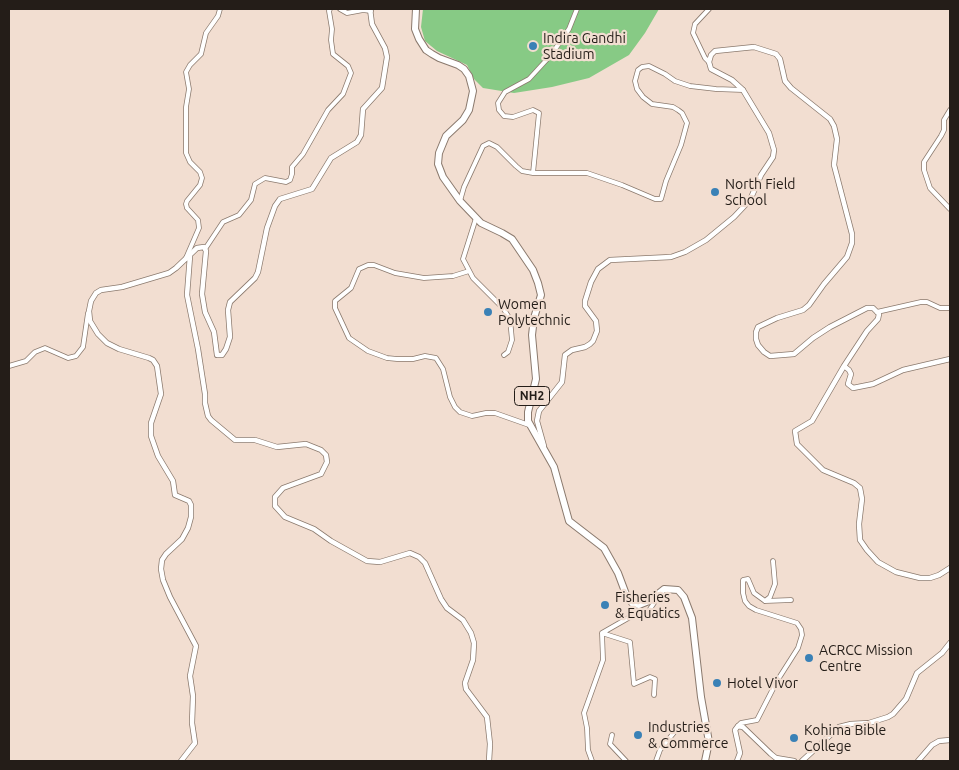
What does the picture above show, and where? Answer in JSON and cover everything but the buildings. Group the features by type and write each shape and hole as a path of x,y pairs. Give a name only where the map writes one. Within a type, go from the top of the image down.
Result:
{"highway":[{"name":"NH2","path":"416,9 415,29 426,50 439,58 458,65 464,70 469,76 473,91 469,110 463,120 446,136 439,152 438,164 460,201 476,218 481,223 512,239 533,270 541,295 534,318 532,335 536,379 528,412 531,425 554,467 569,521 604,548 632,604 639,605 649,601 664,589"},
{"path":"664,589 678,590 684,597 692,618 701,696 710,742 705,761"}],"street":[{"path":"185,260 199,228 198,220 187,208 186,204 200,185 202,178 200,172 190,162 186,153 187,69 201,54 206,33 218,16 220,9"},
{"path":"330,9 333,54 348,66 351,73 343,94 328,110 303,154 292,167 290,180 286,182 265,178 255,184 251,200 239,215 223,222 205,249 202,294 205,312 214,332 218,355 222,355 230,337 228,310 230,302 255,278 258,272 267,228 275,206 280,199 312,189 331,158 357,142 361,135 363,109 382,88 387,57 385,48 372,24 370,10 347,13 340,9"},
{"path":"533,172 539,114 533,110 513,117 504,116 499,110 498,103 505,92 529,79 551,55 569,29 577,9"},
{"path":"545,450 537,421 539,411 562,382 565,355 572,350 585,347 594,341 596,336 596,321 585,306 585,301 598,268 610,260 671,257 686,252 717,232 744,206 755,192 761,175 773,157 774,150 769,133 743,90 732,80 711,69 693,33 695,24 709,9"},
{"path":"709,62 711,55 715,51 754,47 776,54 780,59 785,80 791,88 830,120 834,126 838,138 834,165 852,234 850,250 847,257 824,284 810,305 803,310 777,318 758,327 756,339 758,345 770,356 794,354 820,333 843,320 867,308 873,308 877,312 878,319 876,323 867,331 844,366 812,421 795,432 797,444 824,470 854,483 860,488 862,499 859,524 860,540 878,562 896,572 920,578 930,578 950,568"},
{"path":"460,201 464,187 483,146 486,144 497,146 519,169 533,172 590,174 622,185 655,200 661,199 687,123 682,113 672,106 652,104 643,97 637,89 635,81 638,70 649,66 675,81 690,86 743,90"},
{"path":"950,110 944,120 944,130 941,136 924,162 924,170 930,188 950,209"},
{"path":"476,218 464,253 464,259 473,278 503,308 510,319 512,340 508,352 504,355"},
{"path":"9,366 26,361 35,352 45,348 56,351 68,358 76,356 83,347 91,300 100,290 122,287 162,275 176,268 197,248 204,247 205,249"},
{"path":"190,255 187,296 198,349 208,416 235,440 255,440 277,448 306,444 322,450 326,455 327,462 321,474 283,488 275,496 275,506 286,517 314,529 367,561 380,562 410,553 419,557 425,563 441,599 447,608 462,620 471,633 474,643 473,660 465,683 466,689 487,717 490,744 489,761"},
{"path":"470,271 453,276 424,278 395,273 374,265 368,265 360,269 350,290 335,300 335,308 349,338 368,351 387,358 405,360 425,356 436,358 444,369 450,397 455,407 465,415 495,413 531,425"},
{"path":"877,312 921,302 940,308 950,308"},
{"path":"89,311 90,321 98,334 108,343 119,349 149,358 157,366 161,394 151,423 150,436 158,456 173,481 176,495 189,501 191,505 191,517 188,528 182,539 162,560 161,569 170,597 196,646 190,676 193,696 192,723 195,743 181,761"},
{"path":"844,366 851,374 848,384 853,388 873,384 903,370 950,359"},
{"path":"765,600 770,597 775,584 773,561"},
{"path":"737,761 740,753 735,730 741,723 757,720 771,691 793,658 802,639 801,629 797,623 749,606 745,601 743,593 743,580 748,579 754,593 765,600 791,600"},
{"path":"602,633 630,617 648,612 664,589"},
{"path":"602,633 630,642 634,684 650,677 655,679 654,695"},
{"path":"592,761 588,750 584,713 603,660 602,633"},
{"path":"802,761 839,727 851,724 869,724 888,718 906,699 917,673 942,653 950,643"},
{"path":"738,726 743,727 774,757 794,761"},
{"path":"656,761 660,750 676,730"},
{"path":"612,734 610,744 626,761"},
{"path":"918,761 932,745 939,741 950,740"}],"green space":[{"name":"Indira Gandhi Stadium","path":"423,9 659,9 629,55 589,78 552,87 514,93 483,88 474,79 467,65 437,51 425,41 421,27"}],"place":[{"name":"Indira Gandhi Stadium","path":"533,46"},
{"name":"North Field School","path":"715,192"},
{"name":"Women Polytechnic","path":"488,312"},
{"name":"Fisheries & Equatics","path":"605,605"},
{"name":"ACRCC Mission Centre","path":"809,658"},
{"name":"Hotel Vivor","path":"717,683"},
{"name":"Industries & Commerce","path":"638,735"},
{"name":"Kohima Bible College","path":"794,738"}]}
